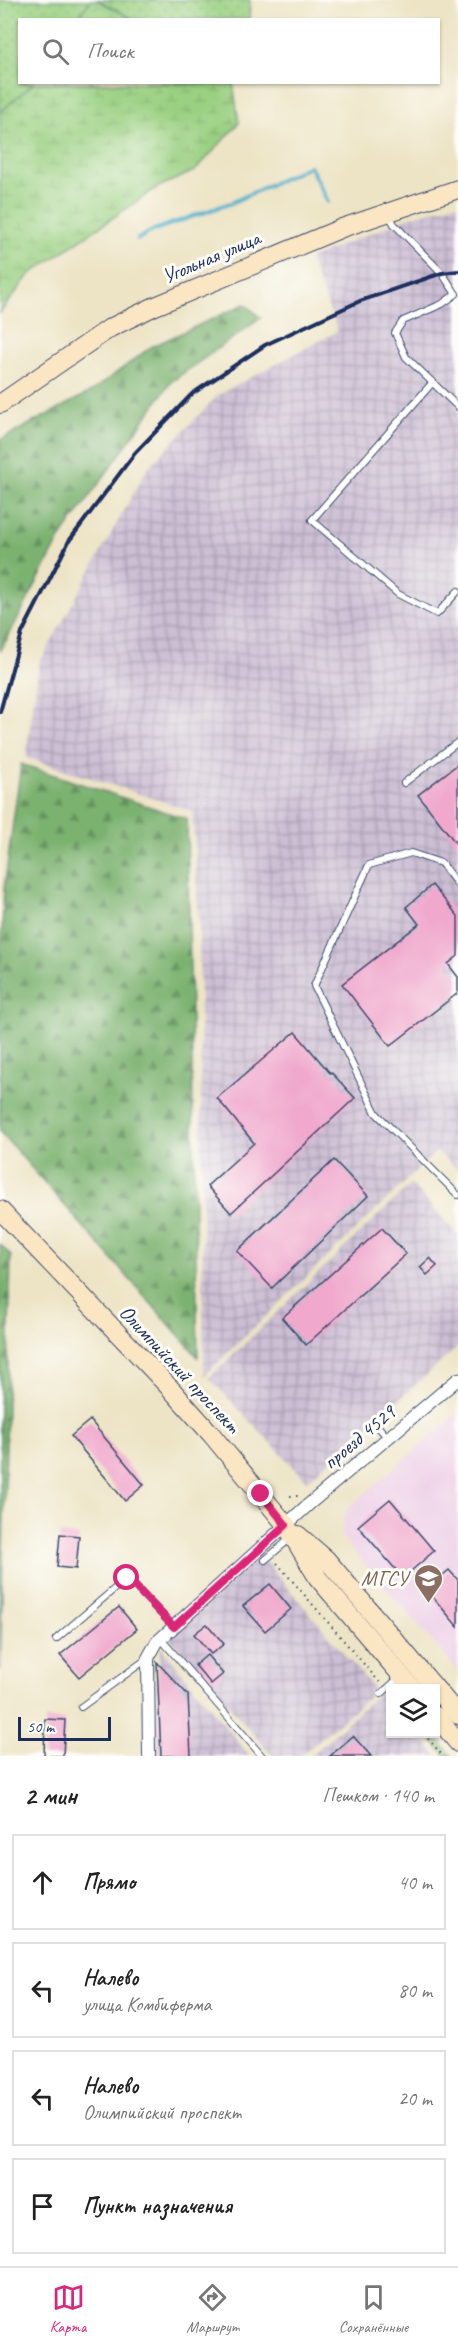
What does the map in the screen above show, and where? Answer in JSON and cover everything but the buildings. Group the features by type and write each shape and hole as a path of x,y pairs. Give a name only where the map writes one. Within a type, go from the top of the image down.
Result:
{"main road":[{"name":"Угольная улица","path":"0,404 110,328 242,268 387,212 458,189"},
{"name":"Олимпийский проспект","path":"0,1210 170,1388 289,1530 318,1578 406,1682"},
{"name":"Олимпийский проспект","path":"289,1530 326,1559 458,1715"},
{"path":"440,1722 458,1743"}],"street":[{"name":"проезд 4529","path":"148,1658 161,1639 289,1530 388,1438 458,1379"},
{"path":"148,1658 149,1756"}],"lane":[{"path":"387,212 394,224 442,273 456,294 442,304 403,321 395,333 406,357 458,407"},
{"path":"433,382 312,520 398,594 437,614 458,591"},
{"path":"405,783 458,742"},
{"path":"458,885 441,863 411,853 369,865 314,986 376,1113 458,1196"},
{"path":"374,1422 388,1438"},
{"path":"268,1558 289,1530"},
{"path":"56,1639 127,1578 176,1628"},
{"path":"161,1639 262,1756"},
{"path":"81,1707 148,1658"},
{"path":"383,1692 406,1682"}],"path":[{"path":"290,1497 300,1496"},
{"path":"268,1558 383,1692"},
{"path":"427,1738 443,1756"}],"shaded area":[{"path":"458,203 458,1170 437,1151 204,1376 199,920 192,811 26,757 39,664 147,469 218,395 338,331 309,259 407,218"},
{"path":"411,1184 458,1235 458,1347 307,1481 209,1378"},
{"name":"МГСУ","path":"458,1413 458,1671 341,1537 346,1510"},
{"path":"260,1555 376,1691 300,1756 273,1756 169,1638"},
{"path":"161,1647 250,1756 157,1756"},
{"path":"381,1691 386,1697 386,1738 421,1738 437,1756 311,1756"}],"green space":[{"path":"0,0 91,0 78,18 18,18 18,84 33,84 0,112"},
{"path":"91,0 97,0 131,18 78,18"},
{"path":"97,0 250,0 249,18 131,18"},
{"path":"33,84 233,84 239,123 195,171 158,187 29,275 0,313 0,112"},
{"path":"245,304 261,318 171,382 61,537 0,652 0,440 92,391 151,347"},
{"path":"21,764 187,819 198,1357 0,1132 0,971 4,888"},
{"path":"0,1244 11,1256 0,1671"},
{"path":"430,1738 436,1738 452,1756 446,1756"}],"waterway":[{"path":"138,239 154,230 231,203 310,166 328,202"}],"railway":[{"path":"0,712 22,633 69,541 135,453 192,394 265,345 360,301 442,273 458,271"}],"place":[{"name":"МГСУ","path":"429,1604"}],"route":[{"path":"127,1578 174,1627 286,1525 261,1494"}]}
